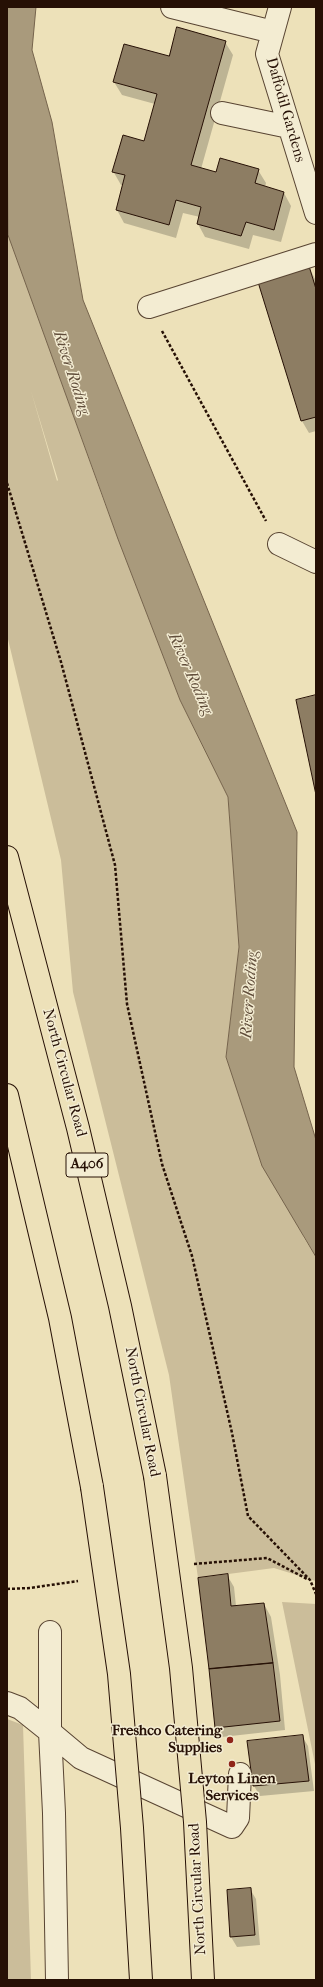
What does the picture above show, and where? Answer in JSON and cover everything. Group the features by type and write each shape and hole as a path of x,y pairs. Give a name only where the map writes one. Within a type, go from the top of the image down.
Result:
{"highway":[{"name":"North Circular Road","path":"7,857 78,1128 120,1306 155,1476 181,1668 195,1822 203,1980"},
{"path":"7,1095 60,1318 92,1487 120,1674 132,1828 141,1980"}],"street":[{"path":"172,7 273,32"},
{"name":"Daffodil Gardens","path":"280,7 267,54 316,213"},
{"path":"222,113 289,127"},
{"path":"149,307 316,254"},
{"path":"279,544 316,562"},
{"path":"50,1632 50,1732 54,1813 58,1980"},
{"path":"14,1706 50,1732 81,1758 232,1827 238,1818 240,1774"}],"path":[{"path":"149,307 279,544"},
{"path":"7,483 61,662 115,865 127,1004 162,1164 195,1271 232,1433 248,1516 310,1580 316,1594"}],"shaded area":[{"path":"7,230 103,499 180,700 228,797 239,947 226,1057 304,1238 316,1257 316,1581 274,1568 198,1578 169,1375 73,992 61,860 7,635","holes":["31,391 58,480 57,481"]},
{"path":"282,1602 316,1604 316,1769"},
{"path":"7,1719 23,1725 31,1980 7,1980"}],"water":[{"name":"River Roding","path":"7,7 36,7 32,50 52,122 83,300 297,832 294,1067 316,1140 316,1257 262,1166 226,1057 239,947 228,797 180,700 118,539 8,235"}],"building":[{"path":"177,27 226,41 191,165 216,172 220,158 259,169 255,183 284,192 274,230 246,222 241,236 197,224 201,207 176,200 169,225 116,210 125,175 112,172 123,135 144,141 157,94 113,82 124,44 169,56"},
{"path":"309,266 316,289 316,417 301,421 258,282"},
{"path":"316,695 316,795 296,700"},
{"path":"228,1574 231,1606 264,1603 273,1663 209,1669 198,1578"},
{"path":"273,1663 280,1721 215,1728 209,1669"},
{"path":"303,1735 309,1781 253,1786 247,1741"},
{"path":"251,1888 255,1935 230,1937 227,1890"}],"place":[{"name":"Freshco Catering Supplies","path":"230,1740"},
{"name":"Leyton Linen Services","path":"232,1764"}]}
